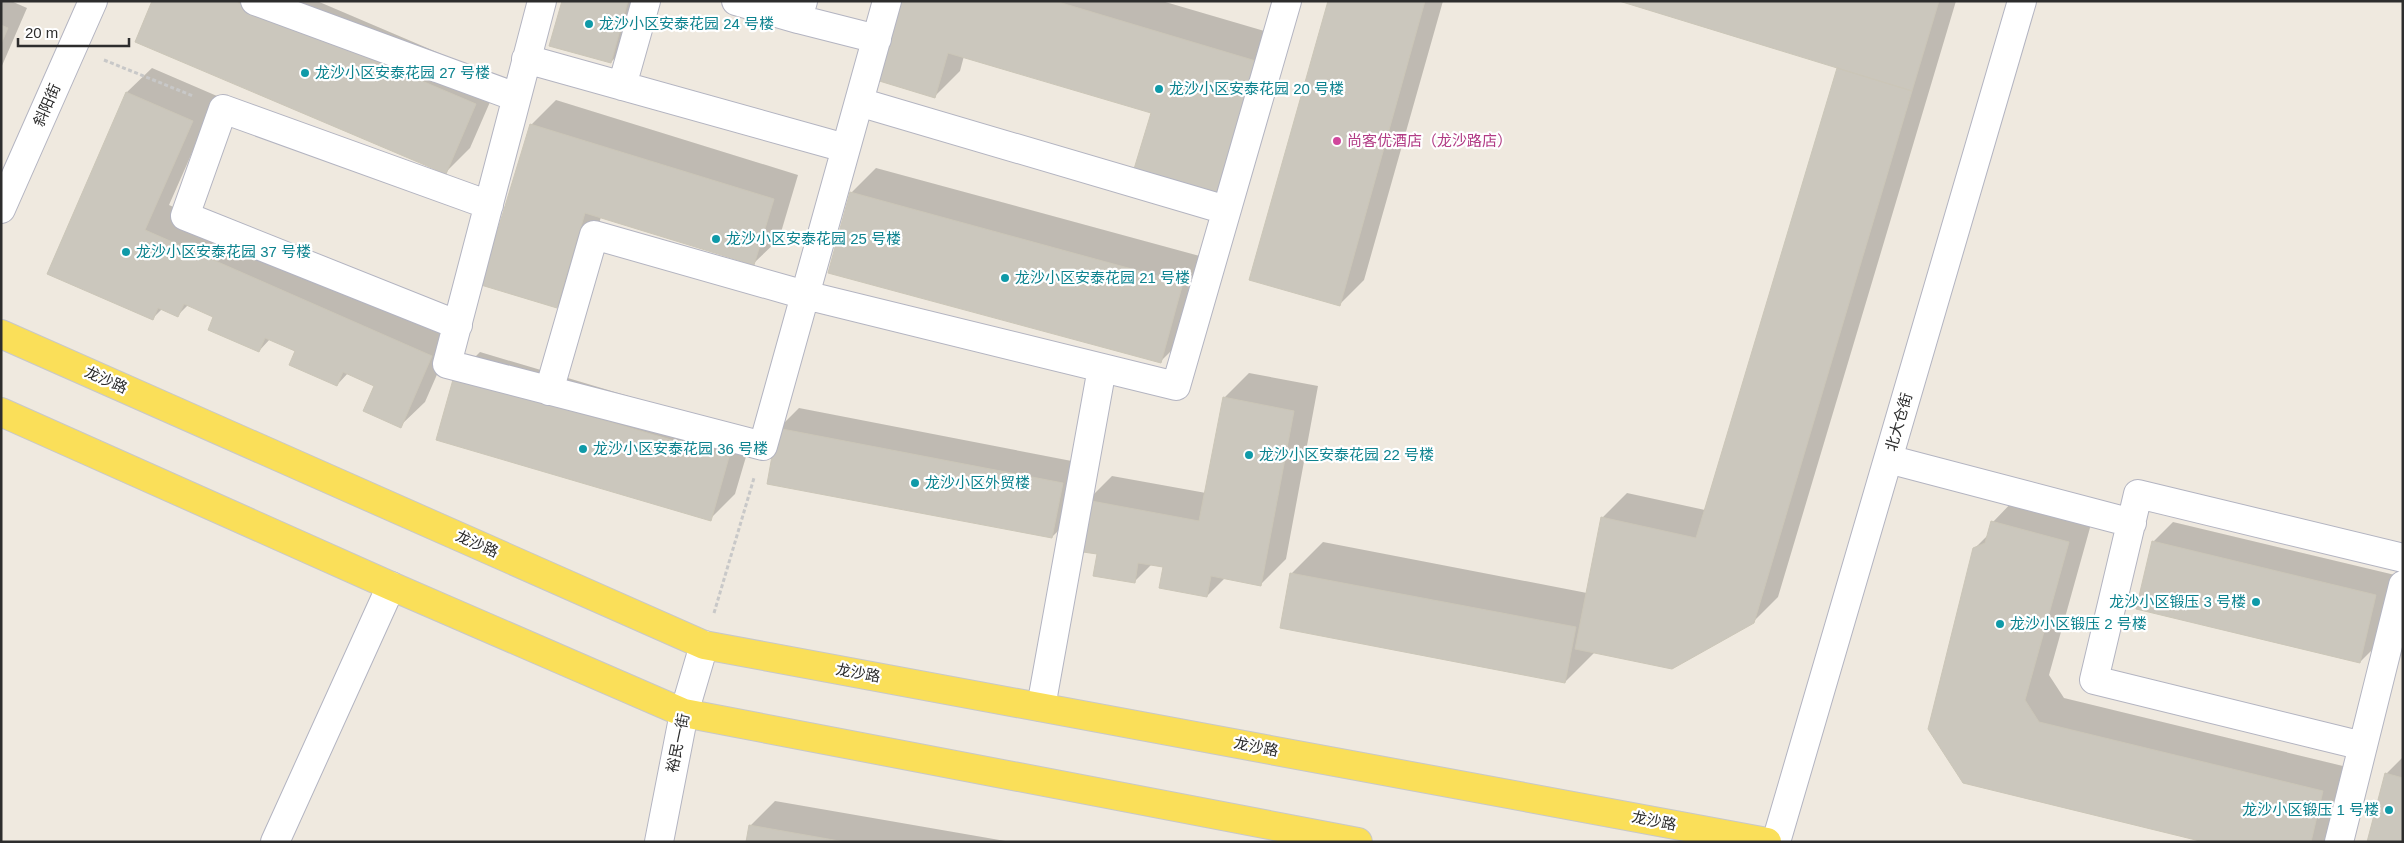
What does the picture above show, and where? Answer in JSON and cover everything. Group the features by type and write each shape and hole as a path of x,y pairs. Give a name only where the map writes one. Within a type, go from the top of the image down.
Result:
{"main road":[{"name":"龙沙路","path":"1,334 704,645 1767,842"},
{"path":"1,412 391,586 684,713 1358,842"}],"street":[{"name":"斜阳街","path":"1,209 93,1"},
{"path":"255,1 516,97"},
{"path":"542,1 447,364 763,446 887,1"},
{"path":"622,86 646,1"},
{"path":"736,1 801,10 877,38"},
{"path":"550,390 594,235 805,295 1176,386 1287,1"},
{"name":"北大仓街","path":"1776,842 2022,1"},
{"path":"526,59 845,148"},
{"path":"859,102 1226,210"},
{"path":"458,324 184,216 223,109 489,205"},
{"path":"1041,707 1102,368"},
{"path":"1888,459 2132,523"},
{"path":"2362,746 2094,680 2138,494 2403,558"},
{"path":"2339,842 2403,585"},
{"path":"275,842 391,586"},
{"name":"裕民一街","path":"659,842 684,713 704,645"}],"path":[{"path":"73,48 223,109"},
{"path":"704,645 763,446"}],"building":[{"name":"龙沙小区安泰花园 27 号楼","path":"152,1 234,1 476,104 446,174 135,42"},
{"name":"龙沙小区安泰花园 24 号楼","path":"562,1 628,1 611,63 549,46"},
{"name":"龙沙小区安泰花园 20 号楼","path":"899,1 1055,1 1256,61 1217,193 1134,169 1151,113 948,53 935,98 876,80"},
{"name":"尚客优酒店（龙沙路店）","path":"1328,1 1425,1 1340,306 1249,280"},
{"path":"1619,1 1939,1 1912,91"},
{"path":"1,25 8,28 1,44"},
{"path":"1837,68 1912,91 1754,623 1672,669 1575,649 1601,517 1696,538"},
{"name":"龙沙小区安泰花园 37 号楼","path":"126,92 193,121 145,230 432,356 401,428 363,411 374,386 343,372 337,386 289,365 295,351 265,338 259,352 208,330 213,317 184,304 178,317 158,308 153,320 47,274"},
{"name":"龙沙小区安泰花园 25 号楼","path":"530,124 774,199 754,265 585,213 557,308 481,285"},
{"name":"龙沙小区安泰花园 21 号楼","path":"850,192 1183,283 1161,363 828,273"},
{"name":"龙沙小区安泰花园 36 号楼","path":"454,376 729,457 711,521 436,440"},
{"name":"龙沙小区安泰花园 22 号楼","path":"1223,397 1294,411 1261,586 1211,576 1207,597 1159,588 1163,567 1138,563 1135,583 1093,576 1097,554 1076,551 1086,500 1199,521"},
{"name":"龙沙小区外贸楼","path":"777,428 1063,483 1052,538 767,484"},
{"name":"龙沙小区锻压 2 号楼","path":"1991,521 2069,542 2025,700 2039,722 2323,791 2311,842 2204,842 1963,783 1928,729 1973,548 1985,543"},
{"name":"龙沙小区锻压 3 号楼","path":"2152,541 2376,595 2360,663 2136,609"},
{"path":"1290,573 1576,627 1565,683 1280,628"},
{"name":"龙沙小区锻压 1 号楼","path":"2385,773 2403,778 2403,842 2367,842"},
{"path":"749,825 845,842 746,842"}],"place":[{"name":"龙沙小区安泰花园 24 号楼","path":"589,24"},
{"name":"龙沙小区安泰花园 27 号楼","path":"305,73"},
{"name":"龙沙小区安泰花园 20 号楼","path":"1159,89"},
{"name":"尚客优酒店（龙沙路店）","path":"1337,141"},
{"name":"龙沙小区安泰花园 25 号楼","path":"716,239"},
{"name":"龙沙小区安泰花园 37 号楼","path":"126,252"},
{"name":"龙沙小区安泰花园 21 号楼","path":"1005,278"},
{"name":"龙沙小区安泰花园 36 号楼","path":"583,449"},
{"name":"龙沙小区安泰花园 22 号楼","path":"1249,455"},
{"name":"龙沙小区外贸楼","path":"915,483"},
{"name":"龙沙小区锻压 3 号楼","path":"2256,602"},
{"name":"龙沙小区锻压 2 号楼","path":"2000,624"},
{"name":"龙沙小区锻压 1 号楼","path":"2389,810"}]}
